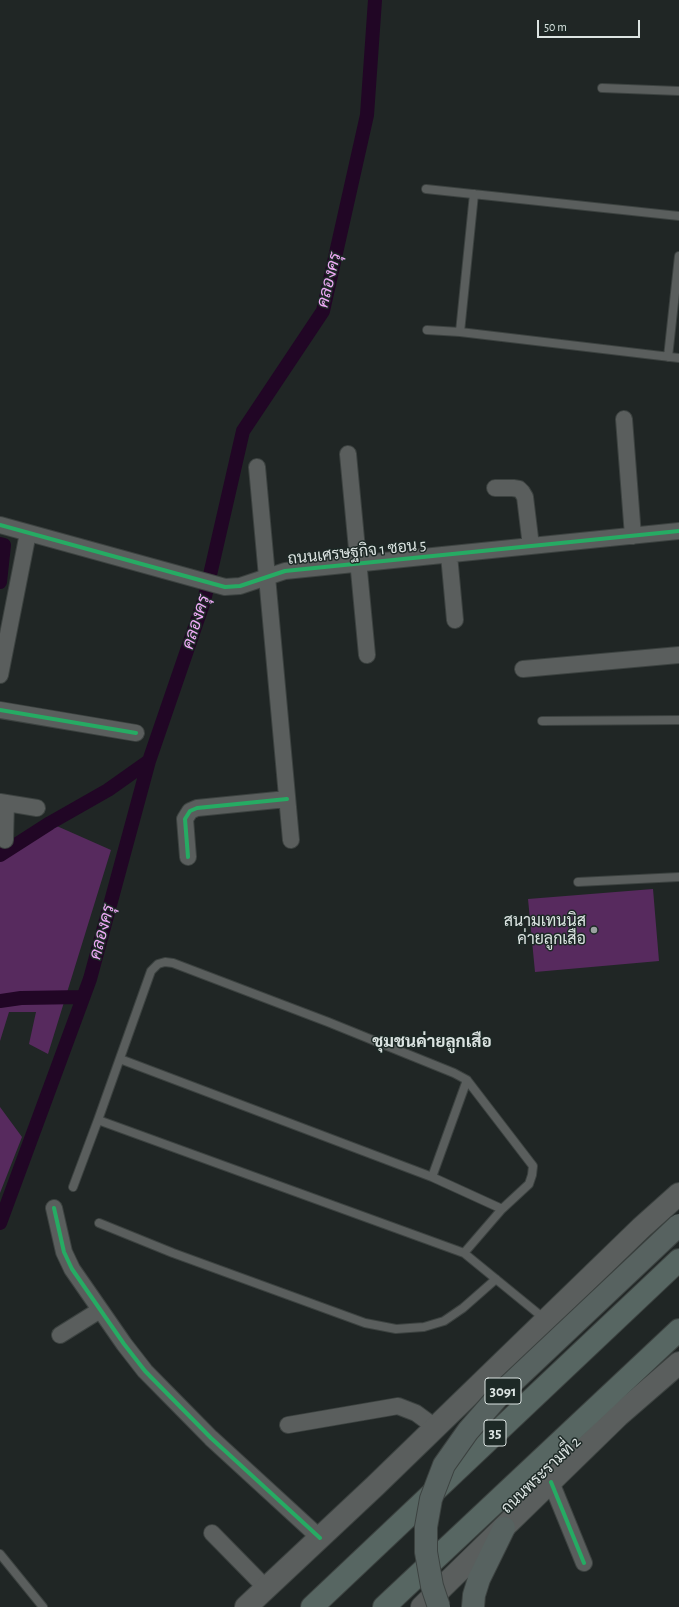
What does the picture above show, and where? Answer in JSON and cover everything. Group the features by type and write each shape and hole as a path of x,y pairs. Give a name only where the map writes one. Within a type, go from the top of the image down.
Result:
{"highway":[{"name":"35","path":"312,1607 679,1260"},
{"name":"ถนนพระรามที่ 2","path":"384,1607 679,1330"}],"main road":[{"path":"246,1607 679,1194"},
{"name":"3091","path":"439,1607 432,1586 426,1552 426,1527 431,1499 444,1465 468,1431 502,1392 679,1225"},
{"name":"ถนนพระรามที่ 2","path":"422,1607 618,1416 679,1362"},
{"path":"473,1607 474,1595 479,1579 504,1528"}],"street":[{"path":"624,419 633,536"},
{"path":"348,454 367,655"},
{"path":"256,467 268,577 291,840"},
{"path":"495,488 513,488 522,492 525,497 531,546"},
{"name":"ถนนเศรษฐกิจ 1 ซอน 5","path":"0,525 225,587 240,586 284,571 679,531"},
{"path":"0,675 28,533"},
{"path":"449,555 455,620"},
{"path":"524,669 679,655"},
{"path":"0,710 136,733"},
{"path":"188,857 185,819 190,811 197,808 287,799"},
{"path":"5,840 3,802 37,808"},
{"path":"54,1208 64,1252 78,1278 145,1371 211,1438 320,1538"},
{"path":"60,1334 100,1310"},
{"path":"288,1425 398,1406 416,1413 435,1427"},
{"path":"551,1482 584,1562"},
{"path":"212,1533 266,1588"}],"lane":[{"path":"602,88 679,91"},
{"path":"426,189 679,216"},
{"path":"460,332 474,194"},
{"path":"668,357 679,256"},
{"path":"427,330 460,332 679,358"},
{"path":"542,721 679,720"},
{"path":"578,882 679,876"},
{"path":"73,1187 151,971 158,964 165,962 173,963 328,1022 454,1073 467,1080 533,1166 529,1184 502,1209 464,1253"},
{"path":"120,1059 432,1178 502,1209"},
{"path":"432,1178 467,1080"},
{"path":"98,1120 464,1253 546,1320"},
{"path":"99,1223 173,1253 365,1323 396,1329 424,1327 444,1321 463,1308 496,1279"},
{"path":"0,1554 43,1607"}],"shaded area":[{"path":"50,823 111,850 48,1054 29,1044 36,1012 9,1012 0,1041 0,859"},
{"name":"สนามเทนนิส ค่ายลูกเสือ","path":"653,889 659,961 535,972 528,899"},
{"path":"0,1107 22,1137 0,1193"}],"waterway":[{"name":"คลองครุ","path":"0,1223 90,979 149,761 204,601 243,431 323,311 367,115 375,0"},
{"path":"0,544 4,545 0,582"},
{"path":"0,855 50,823 108,790 149,761"},
{"path":"0,1001 21,998 83,997"}],"cycle path":[{"path":"0,525 225,587 240,586 285,571 679,531"},
{"path":"0,710 136,733"},
{"path":"188,857 185,819 190,811 197,808 287,799"},
{"path":"54,1208 64,1252 72,1269 124,1344 145,1371 211,1438 320,1538"},
{"path":"551,1482 584,1563"}],"place":[{"name":"สนามเทนนิส ค่ายลูกเสือ","path":"594,930"}],"district":[{"name":"ชุมชนค่ายลูกเสือ","path":"432,1042"}]}
